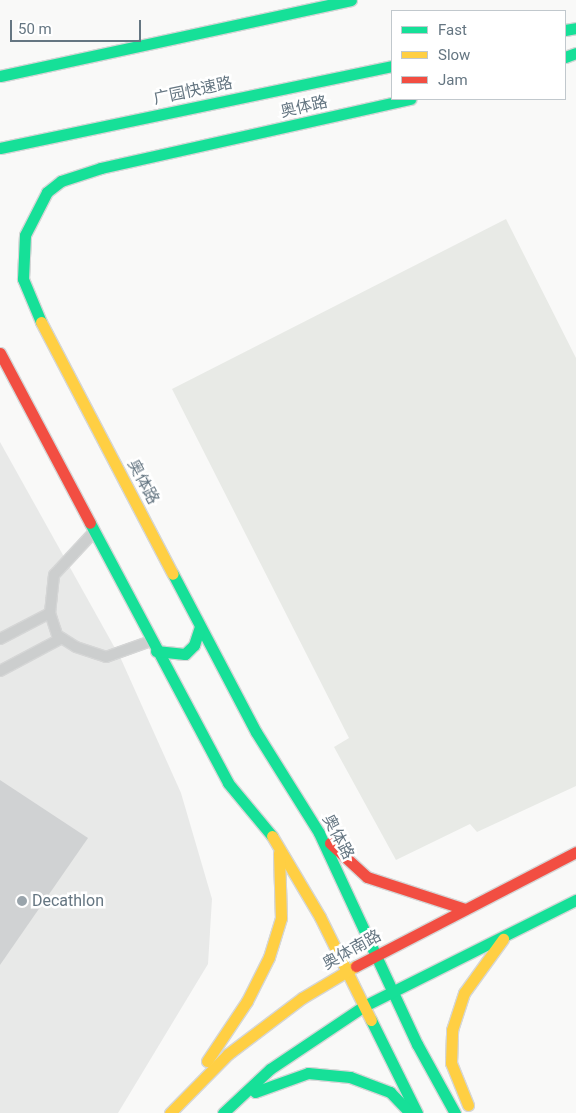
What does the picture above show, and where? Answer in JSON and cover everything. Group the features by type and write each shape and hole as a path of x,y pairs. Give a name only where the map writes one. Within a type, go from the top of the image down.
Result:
{"main road":[{"path":"0,76 351,0"},
{"name":"广园快速路","path":"0,148 391,66"},
{"name":"奥体路","path":"406,100 101,168 61,181 47,192 31,217 23,254 23,278 31,304 200,627 256,732 319,833 393,990 455,1113"},
{"path":"0,353 228,783 278,844 346,970 417,1113"},
{"path":"154,646 184,654 194,645 200,627"},
{"path":"319,833 367,877 384,885 465,908"},
{"path":"182,1098 247,1001 269,957 281,918 278,844"},
{"name":"奥体南路","path":"170,1113 182,1098 228,1054 302,998 346,970 376,954 576,852"},
{"path":"529,888 535,874"},
{"path":"223,1113 235,1099 294,1051 364,1006 576,900"},
{"path":"532,904 548,913"},
{"path":"472,1113 451,1063 452,1030 464,993 507,934"},
{"path":"235,1099 308,1073 331,1074 350,1077 390,1092 410,1113"}],"lane":[{"path":"94,532 54,575 50,613 57,635 76,648 106,657 154,646"},
{"path":"0,639 50,613"},
{"path":"0,671 62,638"}],"shaded area":[{"path":"506,219 576,358 576,786 477,832 470,824 396,860 334,747 349,738 172,389"},
{"path":"0,442 121,659 181,793 212,899 208,964 118,1113 0,1113"}],"building":[{"name":"Decathlon","path":"0,780 88,838 0,965"}],"traffic: fast":[{"path":"0,76 351,0"},
{"path":"566,30 576,28"},
{"path":"566,57 576,53"},
{"path":"0,148 391,66"},
{"path":"41,322 23,279 25,235 47,192 61,181 101,168 406,100"},
{"path":"90,523 228,783 272,836"},
{"path":"173,574 256,732 319,833 417,1044 455,1113"},
{"path":"156,651 185,654 194,645 200,627"},
{"path":"223,1113 270,1069 364,1006 576,900"},
{"path":"371,1020 417,1113"},
{"path":"255,1092 308,1073 350,1077 390,1092 410,1113"}],"traffic: slow":[{"path":"41,322 173,574"},
{"path":"272,836 320,917 371,1020"},
{"path":"207,1061 247,1001 269,957 281,918 279,853"},
{"path":"468,1105 451,1063 452,1030 464,993 503,939"},
{"path":"170,1113 228,1054 302,998 356,966"}],"traffic: jam":[{"path":"0,353 90,523"},
{"path":"330,843 367,877 465,909"},
{"path":"356,966 576,852"}],"place":[{"name":"Decathlon","path":"22,901"}]}
